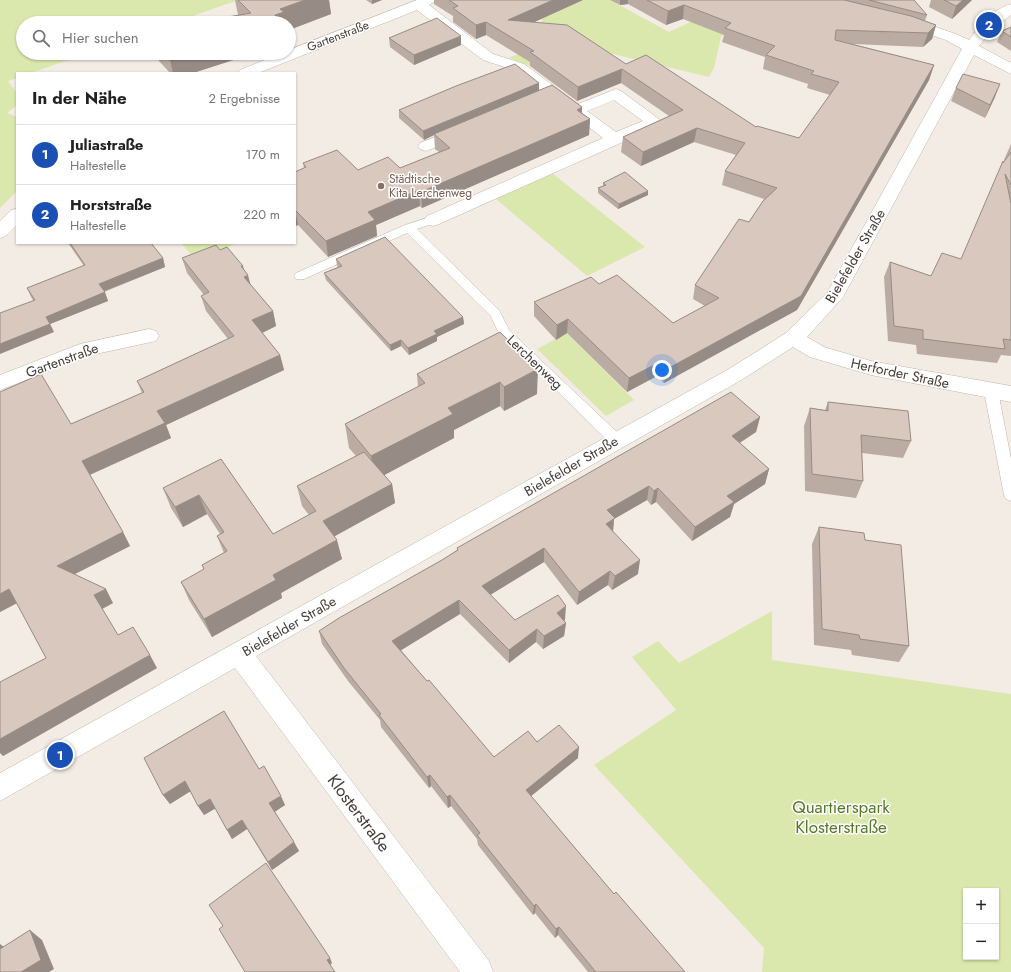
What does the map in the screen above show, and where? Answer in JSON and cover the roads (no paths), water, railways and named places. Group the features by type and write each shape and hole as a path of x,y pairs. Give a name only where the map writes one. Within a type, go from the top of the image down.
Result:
{"street":[{"name":"Gartenstraße","path":"296,53 425,2"},
{"path":"425,2 488,57 519,67 547,96 576,110 614,139"},
{"name":"Bielefelder Straße","path":"0,788 616,440 736,374 793,338 808,325 834,297 971,46 990,25 1011,8"},
{"path":"891,18 928,29 971,46 1011,69"},
{"name":"Gartenstraße","path":"248,72 278,60"},
{"path":"433,220 655,122 616,94 576,110"},
{"path":"426,146 476,126"},
{"path":"0,232 16,215"},
{"name":"Gartenstraße","path":"0,383 87,349 149,336"},
{"name":"Herforder Straße","path":"793,338 817,352 871,368 1011,394"},
{"name":"Klosterstraße","path":"239,654 478,972"}],"lane":[{"path":"300,276 409,228 433,220"},
{"name":"Lerchenweg","path":"409,228 495,313 504,332 616,440"},
{"path":"991,391 1011,495"}],"place":[{"name":"Horststraße","path":"989,25"},
{"name":"Städtische Kita Lerchenweg","path":"381,186"},
{"name":"Juliastraße","path":"60,755"}],"park label":[{"name":"Quartierspark Klosterstraße","path":"841,817"}]}
